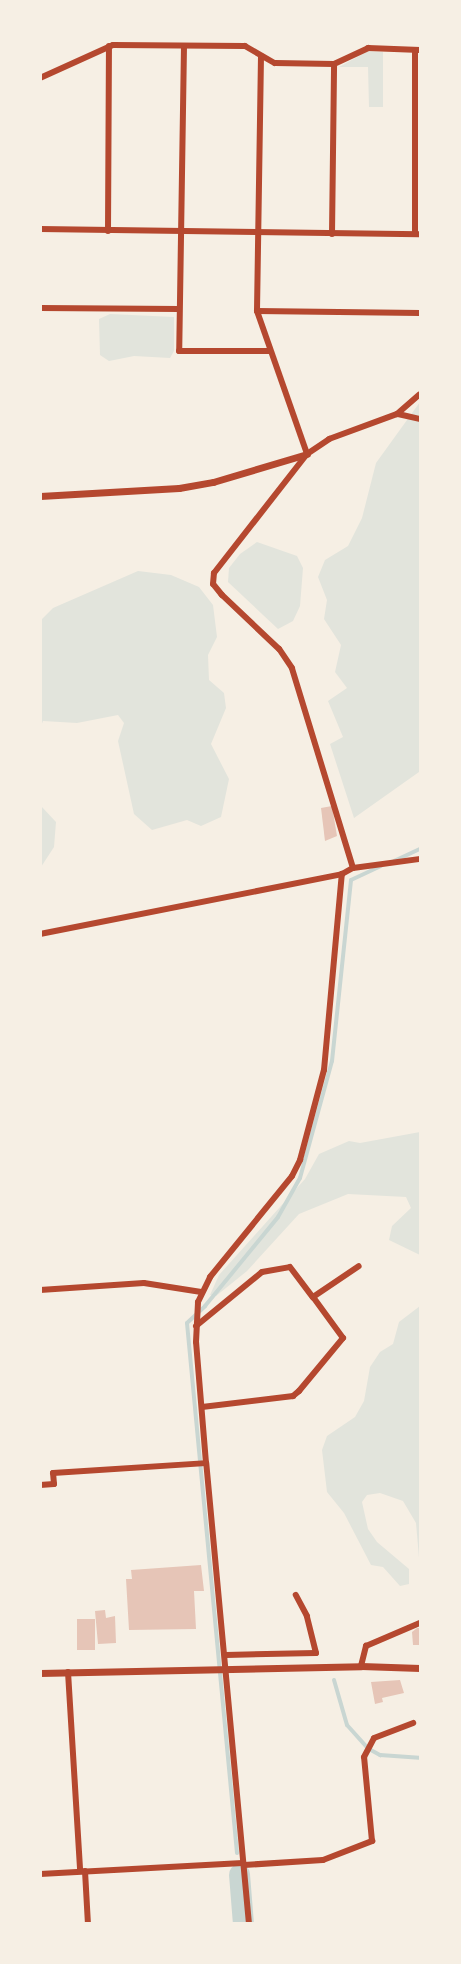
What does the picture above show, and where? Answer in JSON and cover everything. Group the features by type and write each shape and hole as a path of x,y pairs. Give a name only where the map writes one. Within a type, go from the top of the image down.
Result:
{"street":[{"path":"374,49 375,40"},
{"path":"108,231 109,46"},
{"path":"40,78 109,46 245,46 275,63 334,64 374,49 418,50 418,234 181,233 40,229"},
{"path":"184,46 179,351 269,351"},
{"path":"261,56 257,311 269,351 307,454"},
{"path":"332,234 334,64"},
{"path":"40,308 179,309"},
{"path":"257,311 420,313"},
{"path":"40,496 179,488 213,482 307,454 329,439 397,414 420,394"},
{"path":"397,414 420,419"},
{"path":"307,454 214,573 213,584 279,649 292,668 353,868"},
{"path":"40,934 342,874 353,868 420,859"},
{"path":"249,1923 222,1669 226,1655 206,1463 196,1326 198,1302 201,1292 292,1176 300,1160 324,1070 342,874"},
{"path":"314,1297 359,1266"},
{"path":"196,1326 262,1272 290,1267 343,1338 293,1396 202,1407"},
{"path":"40,1290 144,1283 201,1292"},
{"path":"40,1485 54,1484 53,1473 206,1463"},
{"path":"226,1655 316,1653 307,1616 296,1595"},
{"path":"361,1666 366,1646 420,1623"},
{"path":"40,1673 361,1666 420,1668"},
{"path":"68,1672 82,1871 88,1923"},
{"path":"40,1874 323,1860 372,1840 364,1757 374,1738 413,1723"}],"shaded area":[{"path":"368,51 383,52 383,107 369,107 368,67 339,67"},
{"path":"110,314 174,317 174,351 170,358 134,356 109,361 100,355 99,319"},
{"path":"420,402 419,772 354,818 330,744 343,737 328,701 347,688 335,672 341,645 324,619 327,600 318,577 325,560 348,546 362,518 376,463"},
{"path":"257,542 297,556 303,568 300,606 293,621 278,629 228,582 229,568 240,554"},
{"path":"138,571 171,575 199,587 213,605 217,637 208,655 209,680 224,693 226,708 211,744 229,779 221,817 201,826 187,820 152,830 134,814 118,741 124,723 118,715 77,723 43,721 41,726 41,620 53,608"},
{"path":"41,806 56,822 54,847 41,867"},
{"path":"420,1132 420,1255 389,1240 392,1226 411,1208 406,1197 348,1194 299,1214 247,1271 216,1296 210,1295 219,1275 305,1179 319,1154 349,1141 360,1143"},
{"path":"420,1306 420,1569 416,1523 403,1501 380,1493 367,1495 362,1502 368,1529 377,1542 409,1569 409,1584 400,1586 383,1567 371,1565 344,1513 327,1492 322,1450 327,1436 355,1417 364,1401 370,1367 380,1352 393,1344 399,1322"}],"building":[{"path":"332,806 337,836 325,841 321,808"},
{"path":"201,1565 204,1591 194,1591 196,1629 129,1630 126,1579 132,1579 131,1570"},
{"path":"105,1610 106,1618 115,1616 116,1643 98,1644 95,1611"},
{"path":"77,1619 95,1619 95,1650 77,1650"},
{"path":"420,1628 420,1645 413,1645 412,1632"},
{"path":"400,1680 404,1693 382,1698 383,1702 375,1704 371,1682"}],"waterway":[{"path":"394,861 420,849"},
{"path":"237,1853 187,1323 205,1306 278,1217 300,1178 332,1061 351,880 381,866"},
{"path":"334,1680 347,1725 368,1748"},
{"path":"369,1749 380,1755 419,1758"},
{"path":"239,1874 243,1924"}]}
